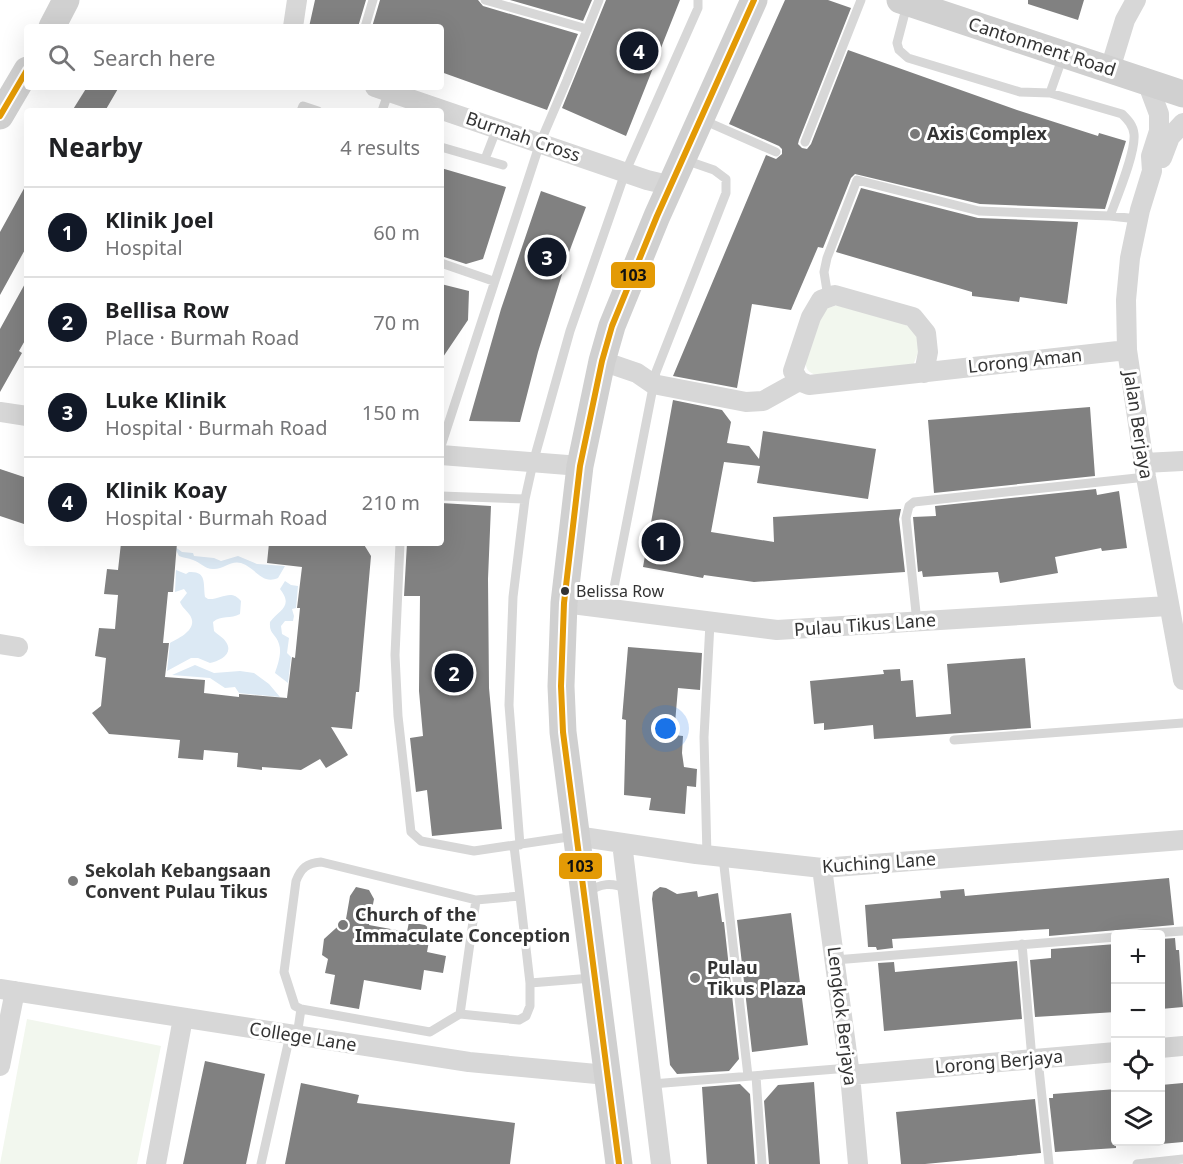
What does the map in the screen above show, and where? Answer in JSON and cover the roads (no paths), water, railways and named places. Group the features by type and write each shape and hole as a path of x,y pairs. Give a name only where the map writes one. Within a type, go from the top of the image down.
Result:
{"main road":[{"path":"53,24 66,0"},
{"path":"731,0 733,44"},
{"path":"616,1156 608,1075 563,732 561,686 564,603 580,466 602,361 612,326 657,216 754,0"},
{"name":"Cantonment Road","path":"904,1 1183,94"},
{"path":"0,116 24,75"}],"street":[{"path":"293,24 297,0"},
{"path":"1110,69 1125,20 1136,0"},
{"name":"Jalan Berjaya","path":"1147,82 1159,114 1159,131 1151,156 1152,171 1138,219 1130,258 1126,300 1127,350 1168,606 1183,676"},
{"name":"Burmah Cross","path":"385,90 438,108"},
{"name":"Burmah Cross","path":"444,110 625,173 672,186"},
{"name":"Jalan Berjaya","path":"1152,171 1161,162 1170,137 1183,123"},
{"path":"602,361 637,373 653,384 746,402 764,400 799,381 793,371 812,317 821,300 836,296 914,317 926,333 928,352 924,373"},
{"name":"Lorong Aman","path":"799,381 809,385 1127,350"},
{"path":"0,412 24,416"},
{"path":"444,455 580,466"},
{"path":"1145,470 1183,461"},
{"name":"Pulau Tikus Lane","path":"564,603 792,630 1168,606"},
{"name":"Kuching Lane","path":"576,836 715,856 822,868 1183,840"},
{"path":"622,843 662,1164"},
{"name":"Lengkok Berjaya","path":"822,868 850,1072 858,1164"},
{"path":"0,1066 8,990"},
{"name":"College Lane","path":"8,990 470,1062 608,1075"},
{"path":"156,1164 183,1018"},
{"path":"1165,1048 1183,1046"},
{"name":"Lorong Berjaya","path":"850,1072 883,1072 1111,1052"},
{"path":"854,1115 864,1092 883,1072"}],"lane":[{"path":"366,24 372,0"},
{"path":"485,0 587,29"},
{"path":"444,437 493,281 540,143 599,0"},
{"path":"520,896 476,900 321,862 311,863 300,870 296,881 284,972 295,1006 301,1009 430,1032 460,1014 519,1020 526,1016 530,1006 530,983 520,896 509,705 513,597 525,499 570,331 625,173 698,8 698,0"},
{"path":"805,142 861,0"},
{"path":"904,1 897,43 903,55 1020,92 1050,93 1122,114 1130,121 1134,133 1133,147 1110,216"},
{"path":"1050,93 1064,54"},
{"path":"382,90 382,108"},
{"path":"701,119 776,152"},
{"path":"485,159 497,128"},
{"path":"444,148 503,165"},
{"path":"610,608 656,372 726,193 726,179 714,170 683,160"},
{"path":"828,298 824,272 827,258 857,180 979,211 1138,219"},
{"path":"444,264 493,281"},
{"path":"917,622 906,518 909,506 914,502 1145,470"},
{"path":"444,496 525,499"},
{"path":"400,546 395,655 398,716 411,832 421,841 466,850 517,846 534,841 576,836"},
{"path":"710,622 704,737 715,856 752,1076 762,1164"},
{"path":"954,740 1183,723"},
{"path":"585,894 604,884 617,884 627,889"},
{"path":"460,1014 476,900"},
{"path":"1165,932 1183,931"},
{"path":"835,960 1111,936"},
{"path":"1022,944 1049,1164"},
{"path":"530,983 594,977"},
{"path":"261,1164 301,1009"},
{"path":"652,1084 752,1076 850,1072"},
{"path":"1137,1164 1183,1160"}],"place":[{"name":"Klinik Koay","path":"639,51"},
{"name":"Axis Complex","path":"915,134"},
{"name":"Luke Klinik","path":"547,257"},
{"name":"Klinik Joel","path":"661,542"},
{"name":"Belissa Row","path":"565,591"},
{"name":"Bellisa Row","path":"454,673"},
{"name":"Sekolah Kebangsaan Convent Pulau Tikus","path":"73,881"},
{"name":"Church of the Immaculate Conception","path":"343,925"},
{"name":"Pulau Tikus Plaza","path":"695,978"}]}
